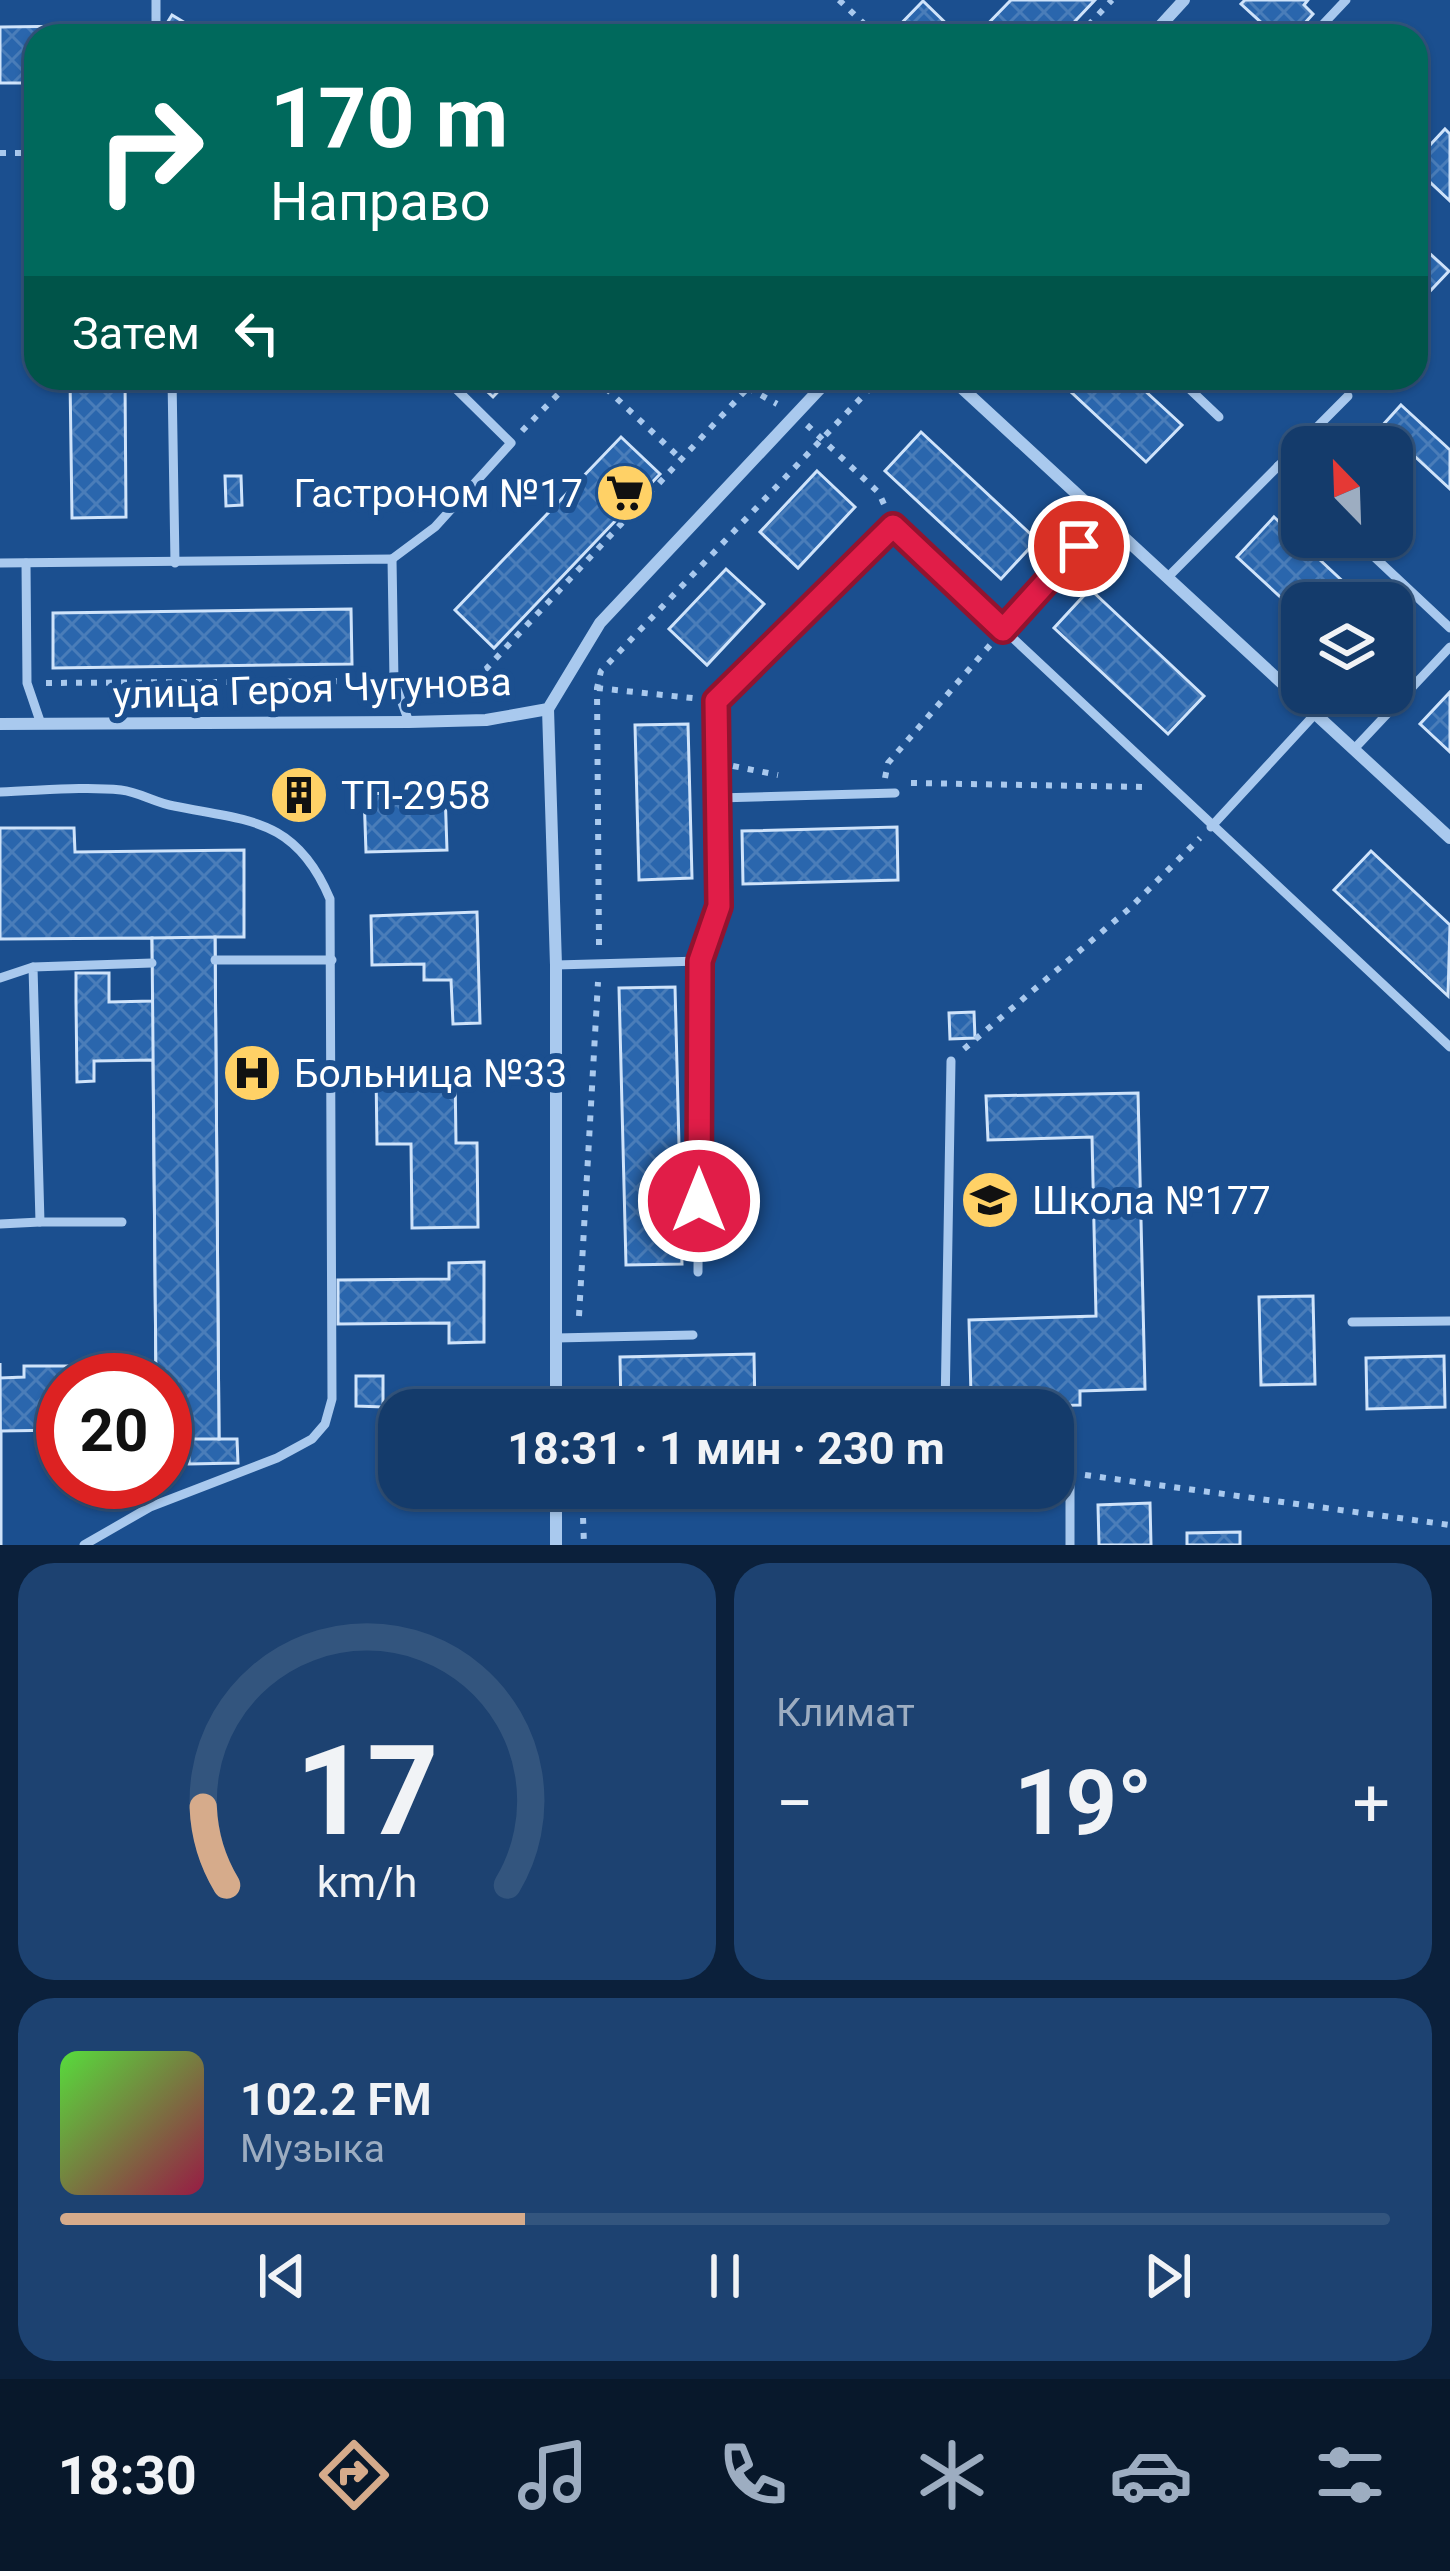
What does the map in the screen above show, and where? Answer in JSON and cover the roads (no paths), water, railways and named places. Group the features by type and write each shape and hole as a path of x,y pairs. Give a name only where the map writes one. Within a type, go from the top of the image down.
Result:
{"street":[{"path":"1161,24 1184,0"},
{"name":"улица Героя Чугунова","path":"0,724 486,720 548,709 600,622 819,390"},
{"path":"964,390 1281,681"},
{"path":"548,709 556,965 556,1389"},
{"path":"1317,714 1450,838"},
{"path":"556,1509 556,1545"}],"lane":[{"path":"1323,24 1346,0"},
{"path":"172,390 175,563"},
{"path":"0,563 392,559 435,527 512,443 457,390"},
{"path":"1191,390 1219,416"},
{"path":"1168,577 1348,396"},
{"path":"1278,466 1281,469"},
{"path":"1003,630 1104,518"},
{"path":"698,1272 700,961 719,906 716,701 893,526 1450,1047"},
{"path":"1375,558 1450,628"},
{"path":"392,559 394,681 409,722"},
{"path":"26,563 27,683 41,724"},
{"path":"1354,748 1450,646"},
{"path":"1211,827 1315,714"},
{"path":"718,798 882,788 895,793"},
{"path":"0,792 123,790 169,806 261,823 291,841 317,867 330,898 332,1399 325,1424 312,1439 277,1458 150,1508 84,1545"},
{"path":"215,961 332,960"},
{"path":"556,965 700,961"},
{"path":"0,978 33,967 152,963"},
{"path":"33,967 40,1222"},
{"path":"945,1389 951,1061"},
{"path":"0,1224 122,1222"},
{"path":"1352,1322 1450,1321"},
{"path":"556,1338 693,1335"},
{"path":"1070,1509 1070,1545"}],"place":[{"name":"Гастроном №17","path":"625,493"},
{"name":"ТП-2958","path":"299,795"},
{"name":"Больница №33","path":"252,1073"},
{"name":"Школа №177","path":"990,1200"}]}
